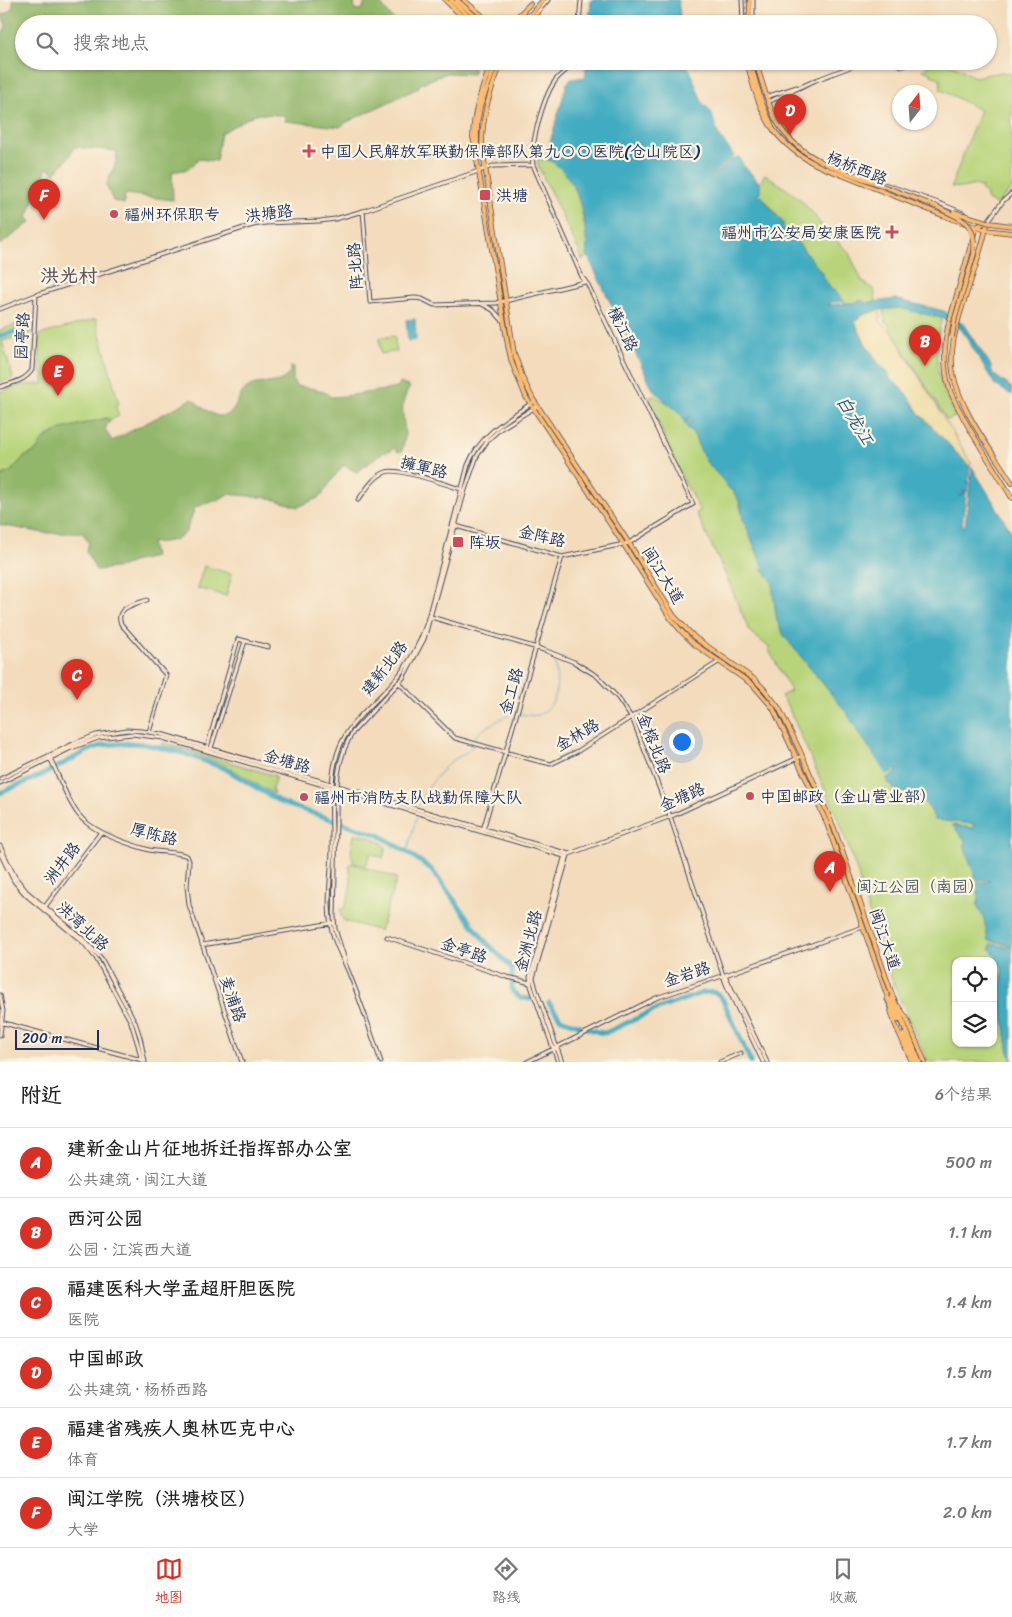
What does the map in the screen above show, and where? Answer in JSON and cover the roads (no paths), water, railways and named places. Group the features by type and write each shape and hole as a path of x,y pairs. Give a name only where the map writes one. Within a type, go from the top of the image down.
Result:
{"highway":[{"path":"891,999 919,1062"},
{"path":"914,1053 915,1062"}],"main road":[{"path":"446,0 461,15"},
{"path":"451,0 467,15"},
{"path":"457,0 474,15"},
{"path":"464,0 482,15"},
{"path":"528,15 541,0"},
{"path":"752,0 752,15"},
{"path":"519,15 530,4"},
{"path":"482,147 478,130 480,112 495,70"},
{"name":"闽江大道","path":"495,70 479,111 476,131 476,156 504,323 512,363 522,390 684,628 752,677 769,694 784,716 834,828 891,999 895,1024 912,1062"},
{"name":"闽江大道","path":"497,70 484,112 482,147 516,360 533,405"},
{"name":"杨桥西路","path":"749,70 766,120 775,133 793,150 815,164 976,227 1012,233"},
{"name":"杨桥西路","path":"758,70 767,100 779,125 794,144 816,159 971,218 1012,225"},
{"path":"753,72 762,103 771,124 784,141"},
{"path":"934,205 966,222 972,231 975,244 974,254 955,318 952,337 953,369 958,388 971,417 1012,484"},
{"path":"988,221 976,227 948,326 945,342 945,366 949,388 958,408 1012,498"},
{"path":"953,352 956,330 988,221"},
{"path":"945,366 949,371 953,369"},
{"name":"闽江大道","path":"627,544 660,603 677,627 690,640 753,685 777,715 829,829 863,927 891,999 906,1017 925,1062"}],"street":[{"path":"522,15 534,0"},
{"path":"536,13 548,0"},
{"path":"579,15 581,0"},
{"path":"742,0 743,15"},
{"path":"533,165 532,156 535,138 548,94 556,80 568,70"},
{"path":"767,100 843,70"},
{"name":"洪塘路","path":"0,309 36,295 254,225 324,221 364,210 485,168 533,165"},
{"name":"横江路","path":"533,165 585,282 693,504 627,544"},
{"path":"845,171 895,187 967,215 1012,225"},
{"path":"988,221 1012,193"},
{"name":"阵北路","path":"364,210 370,302 415,298 434,305 501,303 585,282"},
{"name":"园亭路","path":"0,387 27,377 32,370 36,295"},
{"path":"479,304 493,310 504,323"},
{"name":"建新北路","path":"430,616 456,526 470,460 485,437 501,424 533,405"},
{"name":"擁軍路","path":"358,500 377,477 389,471 404,473 464,490"},
{"name":"建新北路","path":"381,1062 333,923 335,786 341,758 349,738 397,681 424,639 464,490"},
{"name":"金阵路","path":"456,526 562,557 627,544"},
{"name":"金工路","path":"483,830 562,557"},
{"path":"147,600 126,607 122,610 120,618 121,624 166,675 149,733"},
{"name":"金榕北路","path":"430,616 536,648 574,662 594,673 610,688 632,717 670,816 722,970 767,1062"},
{"path":"209,748 238,639 268,646"},
{"path":"209,748 245,641"},
{"name":"金林路","path":"397,681 453,736 506,753 545,763 554,763 578,751 720,662"},
{"name":"金塘路","path":"0,779 92,736 120,731 149,733 209,748 567,854 670,816 802,756"},
{"name":"金塘路","path":"0,783 84,742 102,736 149,733 335,786"},
{"name":"厚陈路","path":"50,758 78,814 86,822 101,832 151,850 187,856 189,861 186,886 188,898 202,944"},
{"name":"洲井路","path":"43,909 101,832"},
{"name":"洪湾北路","path":"0,846 19,882 43,909"},
{"name":"洪湾北路","path":"0,853 18,886 43,909 79,936 101,958 137,1026 143,1061"},
{"name":"金洲北路","path":"562,1062 555,1048 530,974 567,854"},
{"path":"202,944 333,923"},
{"name":"金岩路","path":"527,1062 656,998 725,976 863,927"},
{"name":"金亭路","path":"387,937 507,977 532,983"},
{"name":"麦浦路","path":"202,944 242,1062"},
{"name":"金榕北路","path":"725,976 726,984 762,1062"},
{"path":"0,995 2,1008 0,1035"},
{"path":"1,1022 143,1061"},
{"name":"金洲北路","path":"555,1048 558,1062"},
{"path":"720,1062 741,1053"}],"water":[{"path":"591,0 678,0 680,15 590,15"},
{"name":"白龙江","path":"586,70 690,70 702,102 711,112 718,134 734,156 709,177 734,158 739,157 743,165 760,183 758,197 761,195 784,225 782,226 785,230 787,229 822,273 829,285 844,301 832,302 828,305 859,302 860,300 867,303 895,299 944,311 963,324 990,364 993,374 1012,388 1012,395 995,385 962,330 942,318 899,308 879,310 860,316 855,322 865,343 877,361 886,370 891,380 896,383 911,400 918,412 970,467 967,492 960,492 959,496 962,493 966,493 962,525 965,526 972,467 1012,533 1012,1060 1008,1048 1000,992 1003,970 990,948 991,944 1008,947 1011,945 988,940 984,919 977,905 979,900 978,882 990,880 976,879 965,849 965,840 952,825 973,828 974,824 934,820 929,807 924,802 913,795 893,789 892,784 889,784 887,778 898,770 886,774 846,712 785,637 777,621 771,579 763,570 764,568 743,519 740,503 734,490 730,490 705,459 693,433 684,422 689,419 691,423 693,422 690,417 684,421 683,416 654,391 587,257 583,216 574,188 558,166 547,159 547,153 567,83 571,79 585,77"},
{"path":"415,319 416,340 408,341 406,320"}],"waterway":[{"path":"0,336 24,329"},
{"path":"420,804 436,777 449,763 471,748 479,733 510,714 534,715 544,712 549,707 556,692 555,663"},
{"path":"0,793 103,745 144,744 183,753 226,769 282,803 379,835 431,869 484,940 512,968 512,991 521,998 530,999"},
{"path":"407,852 416,819"},
{"path":"549,1003 561,1019 605,1033 655,1010 702,993 713,992 718,994 723,1000 751,1062"}],"tunnel":[{"path":"747,0 747,15"}],"place":[{"name":"中国邮政","path":"790,135"},
{"name":"中国人民解放军联勤保障部队第九〇〇医院(仓山院区)","path":"309,151"},
{"name":"洪塘","path":"485,195"},
{"name":"福州环保职专","path":"114,214"},
{"name":"闽江学院（洪塘校区）","path":"44,220"},
{"name":"福州市公安局安康医院","path":"892,232"},
{"name":"西河公园","path":"925,366"},
{"name":"福建省残疾人奥林匹克中心","path":"58,396"},
{"name":"阵坂","path":"458,542"},
{"name":"福建医科大学孟超肝胆医院","path":"77,700"},
{"name":"中国邮政（金山营业部）","path":"750,796"},
{"name":"福州市消防支队战勤保障大队","path":"304,797"},
{"name":"建新金山片征地拆迁指挥部办公室","path":"830,892"}],"district":[{"name":"洪光村","path":"69,275"}],"park label":[{"name":"闽江公园（南园）","path":"920,886"}]}
